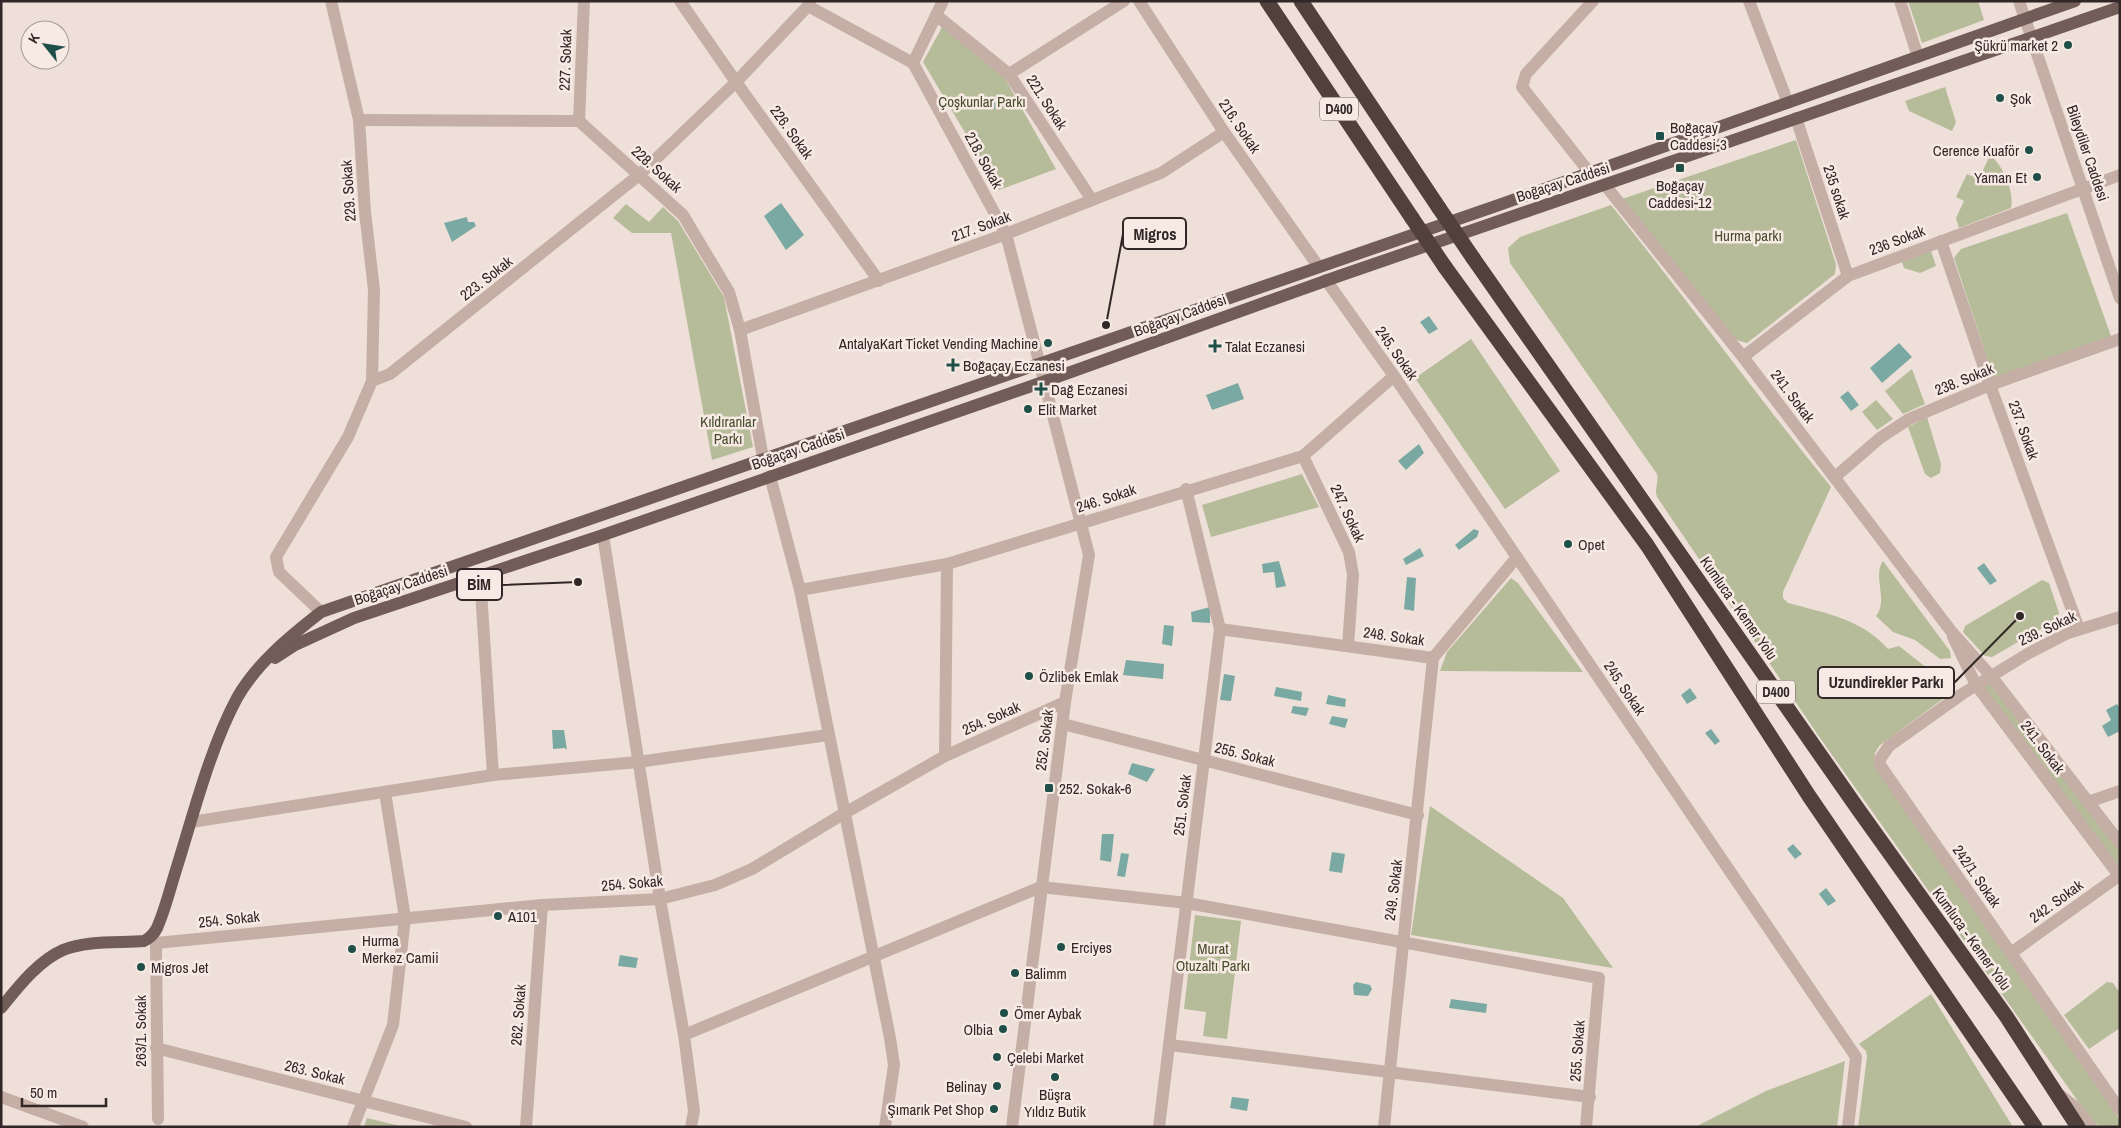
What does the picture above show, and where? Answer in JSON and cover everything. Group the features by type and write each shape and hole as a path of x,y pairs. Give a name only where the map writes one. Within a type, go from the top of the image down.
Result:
{"highway":[{"name":"D400","path":"1267,1 1445,266 1647,545 1809,796 2034,1127"},
{"name":"Kumluca - Kemer Yolu","path":"1301,1 1439,208 1858,809 2006,1016 2078,1127"}],"main road":[{"name":"Boğaçay Caddesi","path":"154,940 191,822 237,698 258,668 288,638 321,612 1788,103 2075,1"},
{"name":"Boğaçay Caddesi","path":"258,668 295,645 354,618 603,535 1043,382 1326,280 2120,7"},
{"path":"1,1008 40,965 64,950 92,944 154,940"}],"street":[{"name":"229. Sokak","path":"330,1 359,120 365,212 374,290 372,381"},
{"name":"227. Sokak","path":"579,121 584,1"},
{"name":"226. Sokak","path":"680,1 879,280"},
{"path":"809,4 913,63 943,1"},
{"path":"1009,74 1124,1"},
{"name":"216. Sokak","path":"1139,1 1224,132 1318,266"},
{"path":"1589,172 1522,87 1526,74 1593,1"},
{"path":"1748,1 1788,103"},
{"path":"1900,1 1918,57"},
{"name":"Bileydiler Caddesi","path":"2019,1 2120,298"},
{"name":"223. Sokak","path":"372,381 390,374 639,175 736,82 809,4"},
{"name":"221. Sokak","path":"936,15 1009,74 1092,200"},
{"name":"218. Sokak","path":"913,63 1006,234 1038,363"},
{"name":"235 sokak","path":"1796,118 1848,276"},
{"path":"359,120 579,121"},
{"name":"228. Sokak","path":"579,121 683,215 729,292 740,330 763,458"},
{"name":"217. Sokak","path":"740,330 1006,234 1161,173 1224,132"},
{"name":"236 Sokak","path":"1742,357 1848,276 2082,187 2120,175"},
{"name":"241. Sokak","path":"1605,185 1742,357 1951,631 1991,676 2120,843"},
{"name":"237. Sokak","path":"1941,241 1990,385 2079,629"},
{"name":"245. Sokak","path":"1326,280 1394,376 1856,1057 1848,1127"},
{"name":"238. Sokak","path":"1835,477 1880,438 1902,423 1990,385 2120,339"},
{"name":"252. Sokak","path":"1012,1127 1065,702 1089,555 1038,363"},
{"name":"246. Sokak","path":"800,590 946,564 1303,456 1394,376"},
{"path":"321,612 279,572 276,557 344,444 359,415 372,381"},
{"name":"247. Sokak","path":"1303,456 1349,552 1353,576 1348,646"},
{"path":"770,476 800,590 843,814 874,956 894,1065 885,1127"},
{"name":"251. Sokak","path":"1159,1127 1220,629 1186,490"},
{"path":"603,535 660,899 684,1035 694,1112 691,1127"},
{"name":"248. Sokak","path":"1220,629 1434,658 1517,557"},
{"path":"945,756 946,564"},
{"path":"480,576 493,776"},
{"name":"239. Sokak","path":"1976,685 2053,640 2079,629 2120,617"},
{"name":"241. Sokak","path":"1951,631 1976,685 2120,876"},
{"name":"249. Sokak","path":"1384,1127 1434,658"},
{"name":"242/1. Sokak","path":"1976,685 1889,746 1880,759 1880,765 2120,1110"},
{"name":"254. Sokak","path":"154,940 542,905 660,899 715,885 752,870 843,814 945,756 1065,702"},
{"name":"255. Sokak","path":"1063,724 1418,815"},
{"path":"191,822 493,776 638,762 828,735"},
{"path":"2088,802 2120,791"},
{"path":"354,1127 393,1025 406,918 385,792"},
{"name":"242. Sokak","path":"2012,953 2120,876"},
{"path":"684,1035 1041,887 1187,903 1403,944"},
{"name":"262. Sokak","path":"526,1127 542,905"},
{"name":"263/1. Sokak","path":"154,940 158,1119"},
{"name":"255. Sokak","path":"1403,944 1599,978 1586,1127"},
{"path":"1170,1045 1590,1096"},
{"name":"263. Sokak","path":"156,1048 466,1127"},
{"path":"2056,1092 2074,1106 2091,1127"},
{"path":"1,1097 83,1127"},
{"path":"2018,1101 2026,1127"}],"green space":[{"path":"1908,1 1978,1 1984,20 1922,43"},
{"name":"Çoşkunlar Parkı","path":"942,27 1003,75 1056,169 999,190 923,62"},
{"path":"1945,87 1956,122 1952,131 1909,111 1905,101"},
{"name":"Hurma parkı","path":"1796,140 1836,264 1835,274 1747,343 1736,340 1622,199"},
{"path":"1990,155 1999,165 2006,179 2011,194 2011,208 1959,228 1956,218 1964,201 1956,197 1967,174 1979,179"},
{"name":"Kıldıranlar Parkı","path":"626,204 649,222 663,207 678,221 724,297 753,447 712,460 671,233 632,233 613,218"},
{"path":"1611,205 1831,487 1783,592 1783,598 1788,603 1842,618 1855,624 1878,639 1888,649 1899,646 1955,690 1879,746 1875,753 1874,765 2120,1120 2120,1127 2099,1127 2087,1114 1820,738 1657,497 1657,474 1510,263 1508,248 1520,237"},
{"path":"2067,213 2111,336 1994,379 1954,258 1961,249"},
{"path":"1930,248 1936,266 1920,273 1904,268 1901,259"},
{"path":"1471,339 1560,471 1505,509 1415,378"},
{"path":"1912,369 1925,404 1903,414 1885,391"},
{"path":"1876,400 1893,419 1877,430 1862,412"},
{"path":"1927,417 1941,464 1940,473 1931,478 1925,474 1908,427"},
{"path":"1302,474 1319,507 1211,537 1202,505"},
{"path":"1883,561 1950,651 1951,658 1940,659 1915,640 1893,632 1876,616 1880,610 1881,603 1879,574"},
{"path":"1511,578 1518,583 1583,672 1440,671 1447,652"},
{"path":"2042,580 2049,583 2059,613 2057,620 1992,657 1985,656 1963,632 1965,626"},
{"path":"1990,680 2120,849 2120,870 1980,686"},
{"path":"1430,806 1563,898 1613,968 1411,935"},
{"name":"Murat Otuzaltı Parkı","path":"1195,915 1241,921 1227,1039 1203,1036 1206,1012 1184,1009"},
{"path":"2107,982 2113,983 2120,993 2120,1028 2089,1049 2064,1015"},
{"path":"1931,994 2013,1127 1858,1127 1867,1057 1866,1051 1859,1044"},
{"path":"1845,1061 1837,1127 1695,1127 1766,1091"},
{"path":"367,1118 404,1127 364,1127"}],"water":[{"path":"985,100 989,102 996,100 999,106 994,109 982,107 980,101"},
{"path":"781,203 804,235 786,250 764,216"},
{"path":"467,217 468,222 474,222 476,226 452,242 444,223"},
{"path":"1429,316 1438,329 1429,334 1420,322"},
{"path":"1899,343 1912,357 1882,383 1870,368"},
{"path":"1238,383 1244,399 1212,410 1206,395"},
{"path":"1848,391 1859,405 1851,411 1840,397"},
{"path":"1419,444 1424,453 1406,470 1398,461"},
{"path":"1474,529 1479,531 1477,537 1459,550 1455,545"},
{"path":"1420,548 1424,556 1406,565 1403,559"},
{"path":"1279,561 1286,586 1276,588 1274,572 1263,573 1262,564"},
{"path":"1984,563 1997,581 1990,585 1977,568"},
{"path":"1407,577 1416,578 1414,611 1404,609"},
{"path":"1210,607 1210,623 1192,622 1191,612"},
{"path":"1164,625 1174,626 1172,646 1162,644"},
{"path":"1126,660 1164,664 1163,679 1123,675"},
{"path":"1224,674 1235,676 1231,701 1220,700"},
{"path":"1276,687 1302,692 1301,701 1274,696"},
{"path":"1690,688 1697,698 1687,704 1681,695"},
{"path":"1328,695 1346,699 1345,707 1326,704"},
{"path":"2117,704 2120,708 2120,731 2108,737 2102,726 2111,720 2106,710"},
{"path":"1293,706 1309,708 1306,716 1291,713"},
{"path":"1332,716 1348,719 1345,728 1329,724"},
{"path":"1711,729 1720,741 1715,745 1705,733"},
{"path":"552,730 564,730 567,750 565,748 553,749"},
{"path":"1132,763 1155,769 1147,782 1128,774"},
{"path":"1102,834 1114,834 1111,862 1100,860"},
{"path":"1793,844 1802,854 1795,859 1787,849"},
{"path":"1332,852 1345,854 1342,873 1329,871"},
{"path":"1121,853 1129,854 1125,877 1117,876"},
{"path":"1826,888 1836,901 1828,906 1819,894"},
{"path":"620,955 638,958 636,968 618,966"},
{"path":"1356,982 1370,985 1372,989 1368,996 1354,995 1353,985"},
{"path":"1451,999 1487,1004 1486,1013 1449,1008"},
{"path":"1232,1097 1249,1099 1247,1111 1230,1108"}],"place":[{"name":"Şükrü market 2","path":"2068,45"},
{"name":"Şok","path":"2000,98"},
{"name":"Boğaçay Caddesi-3","path":"1660,136"},
{"name":"Cerence Kuaför","path":"2029,150"},
{"name":"Boğaçay Caddesi-12","path":"1680,168"},
{"name":"Yaman Et","path":"2037,177"},
{"name":"Migros","path":"1106,325"},
{"name":"AntalyaKart Ticket Vending Machine","path":"1048,343"},
{"name":"Talat Eczanesi","path":"1215,346"},
{"name":"Boğaçay Eczanesi","path":"953,365"},
{"name":"Dağ Eczanesi","path":"1041,389"},
{"name":"Elit Market","path":"1028,409"},
{"name":"Opet","path":"1568,544"},
{"name":"BİM","path":"578,582"},
{"name":"Uzundirekler Parkı","path":"2020,616"},
{"name":"Özlibek Emlak","path":"1029,676"},
{"name":"252. Sokak-6","path":"1049,788"},
{"name":"A101","path":"498,916"},
{"name":"Erciyes","path":"1061,947"},
{"name":"Hurma Merkez Camii","path":"352,949"},
{"name":"Migros Jet","path":"141,967"},
{"name":"Balimm","path":"1015,973"},
{"name":"Ömer Aybak","path":"1004,1013"},
{"name":"Olbia","path":"1003,1029"},
{"name":"Çelebi Market","path":"997,1057"},
{"name":"Büşra Yıldız Butik","path":"1055,1077"},
{"name":"Belinay","path":"997,1086"},
{"name":"Şımarık Pet Shop","path":"994,1109"}]}
